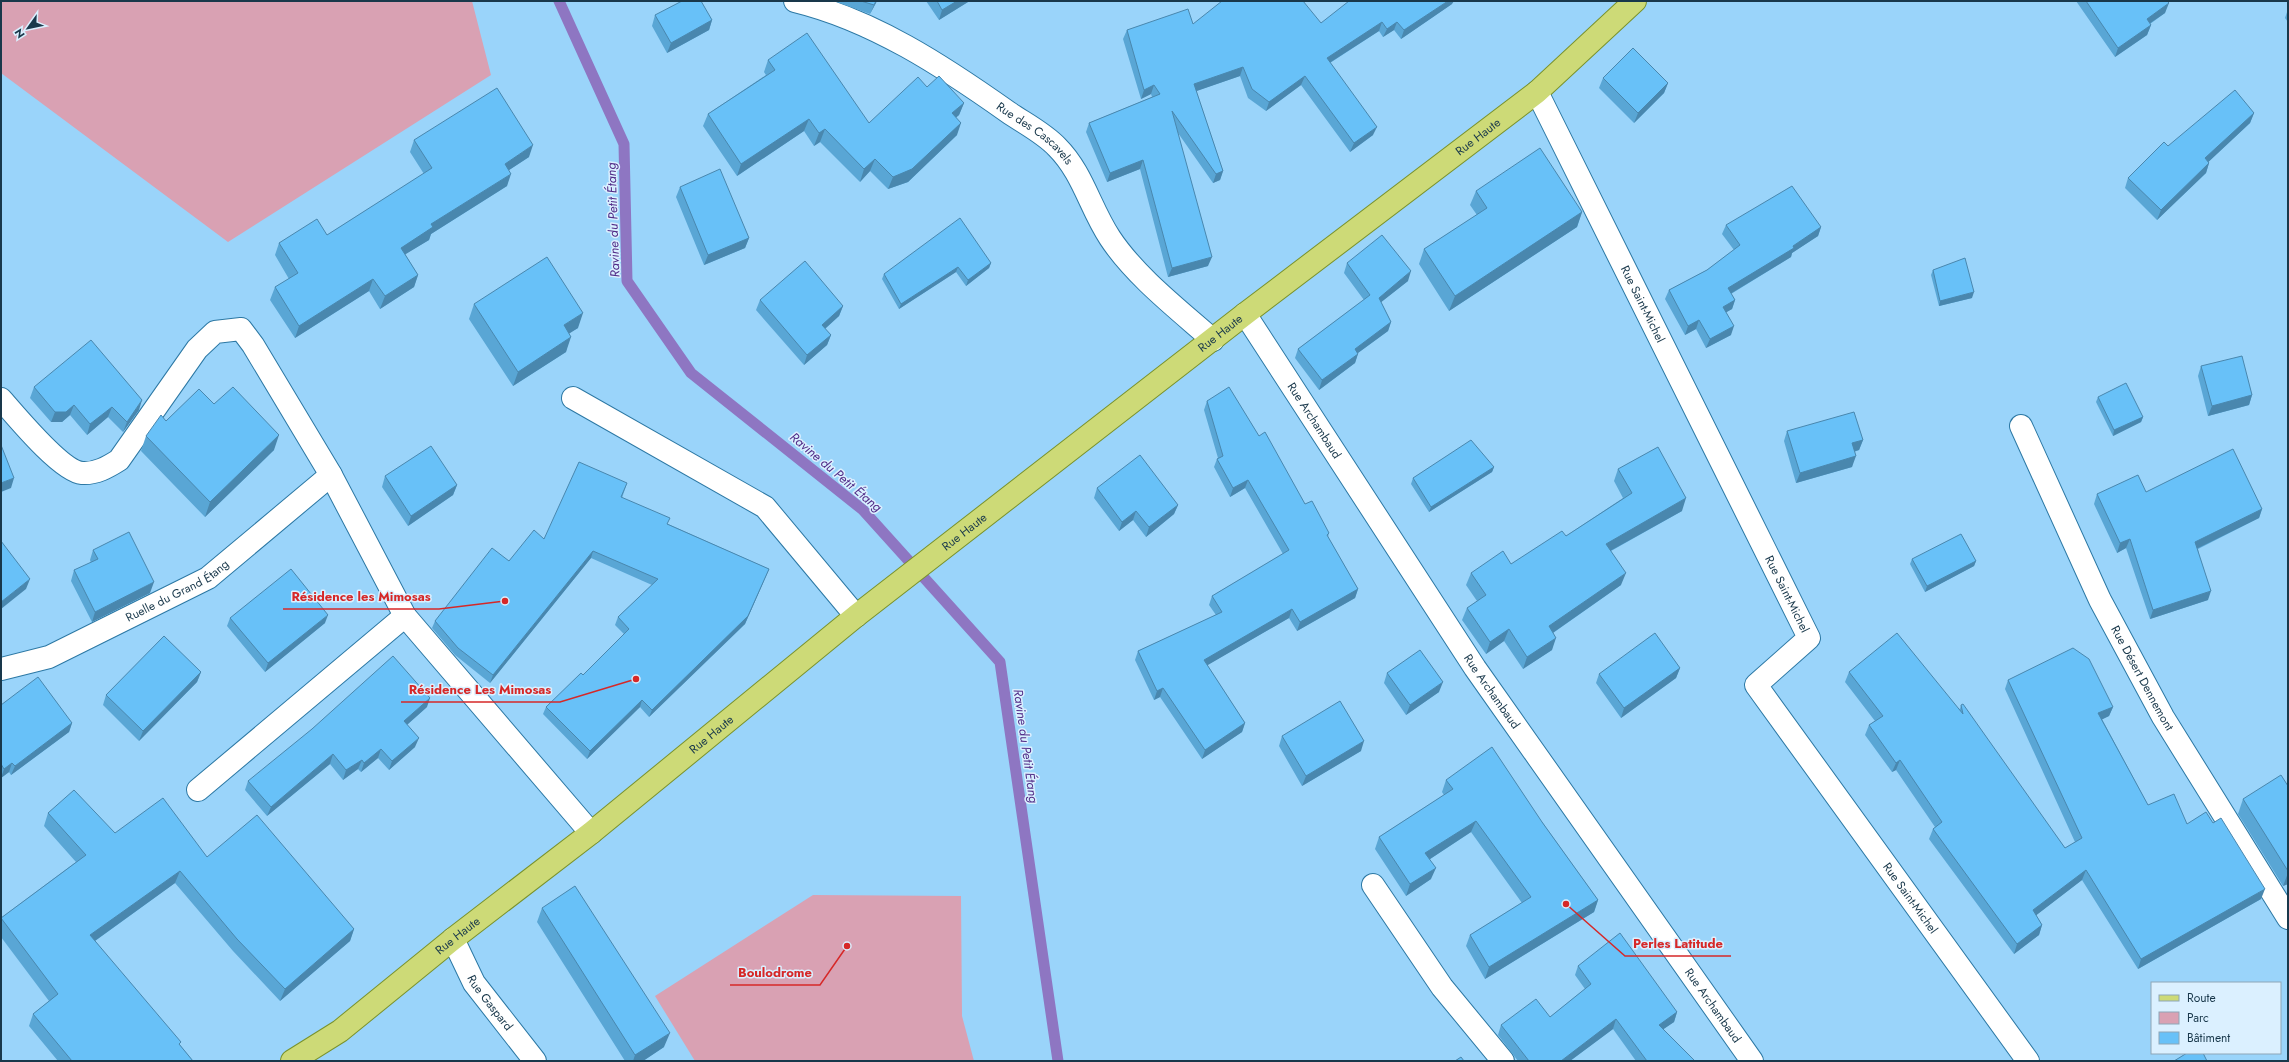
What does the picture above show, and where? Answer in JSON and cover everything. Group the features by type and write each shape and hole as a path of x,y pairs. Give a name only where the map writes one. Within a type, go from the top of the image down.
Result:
{"main road":[{"name":"Rue Haute","path":"292,1061 340,1030 453,939 591,833 856,616 991,513 1245,314 1537,92 1635,1"}],"street":[{"name":"Rue des Cascavels","path":"795,1 827,9 902,43 985,96 1057,146 1078,173 1110,238 1148,282 1213,340"},
{"name":"Rue Saint-Michel","path":"1537,92 1809,638 1756,685 2028,1061"},
{"name":"Rue Archambaud","path":"1245,314 1475,668 1752,1061"},
{"path":"1,399 36,438 62,463 82,473 104,469 119,460 197,349 215,332 241,329 253,345 331,475 405,616 591,833"},
{"path":"573,398 765,507 856,616"},
{"name":"Rue Désert Dennemont","path":"2021,426 2100,600 2156,703 2288,918"},
{"name":"Ruelle du Grand Étang","path":"1,669 49,657 208,578 331,475"},
{"path":"198,790 405,616"},
{"path":"1373,885 1442,987 1503,1061"},
{"name":"Rue Gaspard","path":"453,939 474,983 535,1061"}],"green space":[{"path":"1,1 472,1 491,75 228,242 1,73"},
{"path":"813,895 961,896 962,1016 974,1061 695,1061 655,996"}],"building":[{"path":"682,1 701,1 712,20 671,43 655,15"},
{"path":"861,1 876,1 874,5"},
{"path":"937,1 957,1 942,10"},
{"path":"1222,1 1303,1 1321,23 1349,1 1448,1 1404,30 1397,22 1387,29 1382,22 1327,58 1377,127 1354,143 1305,76 1269,102 1252,89 1243,67 1194,84 1223,171 1216,174 1172,111 1212,257 1172,268 1143,160 1110,173 1089,123 1160,94 1154,85 1144,90 1127,30 1188,9 1193,24"},
{"path":"2086,1 2167,1 2169,3 2147,19 2151,25 2118,48"},
{"path":"807,33 869,123 918,77 927,87 939,76 964,103 952,113 961,123 912,169 893,177 875,159 864,169 825,129 819,133 809,119 741,164 708,114 775,70 768,60"},
{"path":"1633,48 1668,83 1638,113 1603,78"},
{"path":"497,88 533,145 505,164 511,174 431,224 433,227 401,248 418,275 385,296 373,279 299,326 275,287 298,273 279,243 317,219 327,235 432,168 414,140"},
{"path":"2235,90 2254,113 2205,158 2209,163 2161,210 2128,178 2164,142 2168,146"},
{"path":"1540,148 1582,212 1455,296 1424,249 1487,208 1476,191"},
{"path":"720,169 749,238 708,255 680,187"},
{"path":"1792,186 1821,227 1793,246 1794,248 1728,288 1735,300 1723,307 1734,326 1710,339 1699,320 1688,326 1669,290 1707,270 1740,245 1726,225"},
{"path":"960,218 991,263 968,280 958,267 901,304 884,274"},
{"path":"1382,235 1411,271 1379,298 1391,322 1355,349 1358,354 1322,380 1298,349 1370,295 1347,263"},
{"path":"547,257 583,313 564,325 571,337 518,372 474,304"},
{"path":"1965,258 1974,292 1940,301 1933,270"},
{"path":"805,261 843,306 822,325 831,335 807,355 760,300"},
{"path":"91,340 142,400 127,422 112,407 90,424 74,405 66,412 55,412 34,387"},
{"path":"2242,356 2252,395 2212,406 2201,366"},
{"path":"2126,383 2143,417 2114,430 2098,397"},
{"path":"233,387 279,435 210,502 146,436 161,415 166,421 199,389 214,404"},
{"path":"1229,387 1259,436 1265,432 1305,504 1312,501 1329,533 1327,535 1358,589 1300,622 1292,609 1204,660 1245,723 1205,750 1163,688 1157,691 1138,651 1222,612 1212,596 1289,550 1248,480 1233,488 1217,459 1223,456 1207,401"},
{"path":"1854,412 1863,440 1852,443 1856,456 1800,473 1787,431"},
{"path":"1471,440 1494,467 1431,507 1413,478"},
{"path":"1,445 14,478 1,483"},
{"path":"431,446 457,485 411,516 385,476"},
{"path":"1658,447 1686,498 1606,544 1626,573 1549,626 1556,638 1527,657 1509,629 1490,642 1467,608 1486,595 1471,573 1503,551 1511,564 1562,531 1566,536 1632,493 1618,469"},
{"path":"2233,449 2262,509 2195,542 2211,591 2153,610 2130,539 2120,543 2097,494 2138,475 2146,492"},
{"path":"1140,455 1178,505 1149,527 1136,511 1122,522 1097,488"},
{"path":"579,462 627,483 621,497 670,518 667,524 769,569 748,616 652,710 642,700 590,751 546,707 581,673 583,675 629,629 618,617 658,579 593,551 493,675 458,648 435,621 492,548 509,561 534,530 544,539"},
{"path":"129,532 154,582 95,612 74,570 98,559 93,550"},
{"path":"1961,534 1976,561 1927,586 1912,559"},
{"path":"1,541 30,579 1,602"},
{"path":"291,569 328,615 268,663 230,618"},
{"path":"1655,633 1680,668 1624,708 1599,674"},
{"path":"1897,633 1963,714 1961,705 1963,704 2065,848 2082,838 2008,680 2073,648 2089,659 2113,707 2098,713 2148,805 2174,794 2187,824 2206,812 2213,823 2221,818 2265,889 2141,959 2086,870 2033,910 2042,925 2017,944 1933,829 1942,822 1900,760 1896,763 1869,725 1883,716 1849,672"},
{"path":"164,636 201,672 143,731 106,695"},
{"path":"1420,650 1443,682 1410,705 1387,673"},
{"path":"393,656 430,698 404,721 419,738 392,761 381,749 364,763 362,760 346,770 333,754 271,807 248,781 312,729"},
{"path":"38,677 72,723 15,766 12,763 4,769 1,764 1,705"},
{"path":"1340,701 1364,741 1306,776 1282,736"},
{"path":"1492,747 1542,822 1598,900 1489,967 1470,935 1531,897 1476,821 1425,853 1436,868 1410,884 1379,837 1453,789 1446,780"},
{"path":"2281,775 2288,786 2288,871 2243,799"},
{"path":"74,790 115,833 163,798 207,857 257,815 354,929 285,989 237,939 180,871 90,935 181,1042 179,1044 193,1061 72,1061 33,1014 58,994 1,918 86,855 48,813"},
{"path":"575,886 670,1033 635,1055 542,908"},
{"path":"1620,933 1677,1012 1659,1025 1695,1061 1647,1061 1616,1019 1561,1061 1529,1061 1501,1025 1536,999 1550,1017 1591,984 1578,966"},
{"path":"2185,1054 2204,1054 2207,1061 2174,1061"},
{"path":"1461,1057 1464,1061 1455,1061"}],"waterway":[{"name":"Ravine du Petit Étang","path":"559,1 624,144 627,281 691,373 863,510 1000,662 1058,1061"}],"place":[{"name":"Résidence les Mimosas","path":"505,601"},
{"name":"Résidence Les Mimosas","path":"636,679"},
{"name":"Perles Latitude","path":"1566,904"},
{"name":"Boulodrome","path":"847,946"}]}
